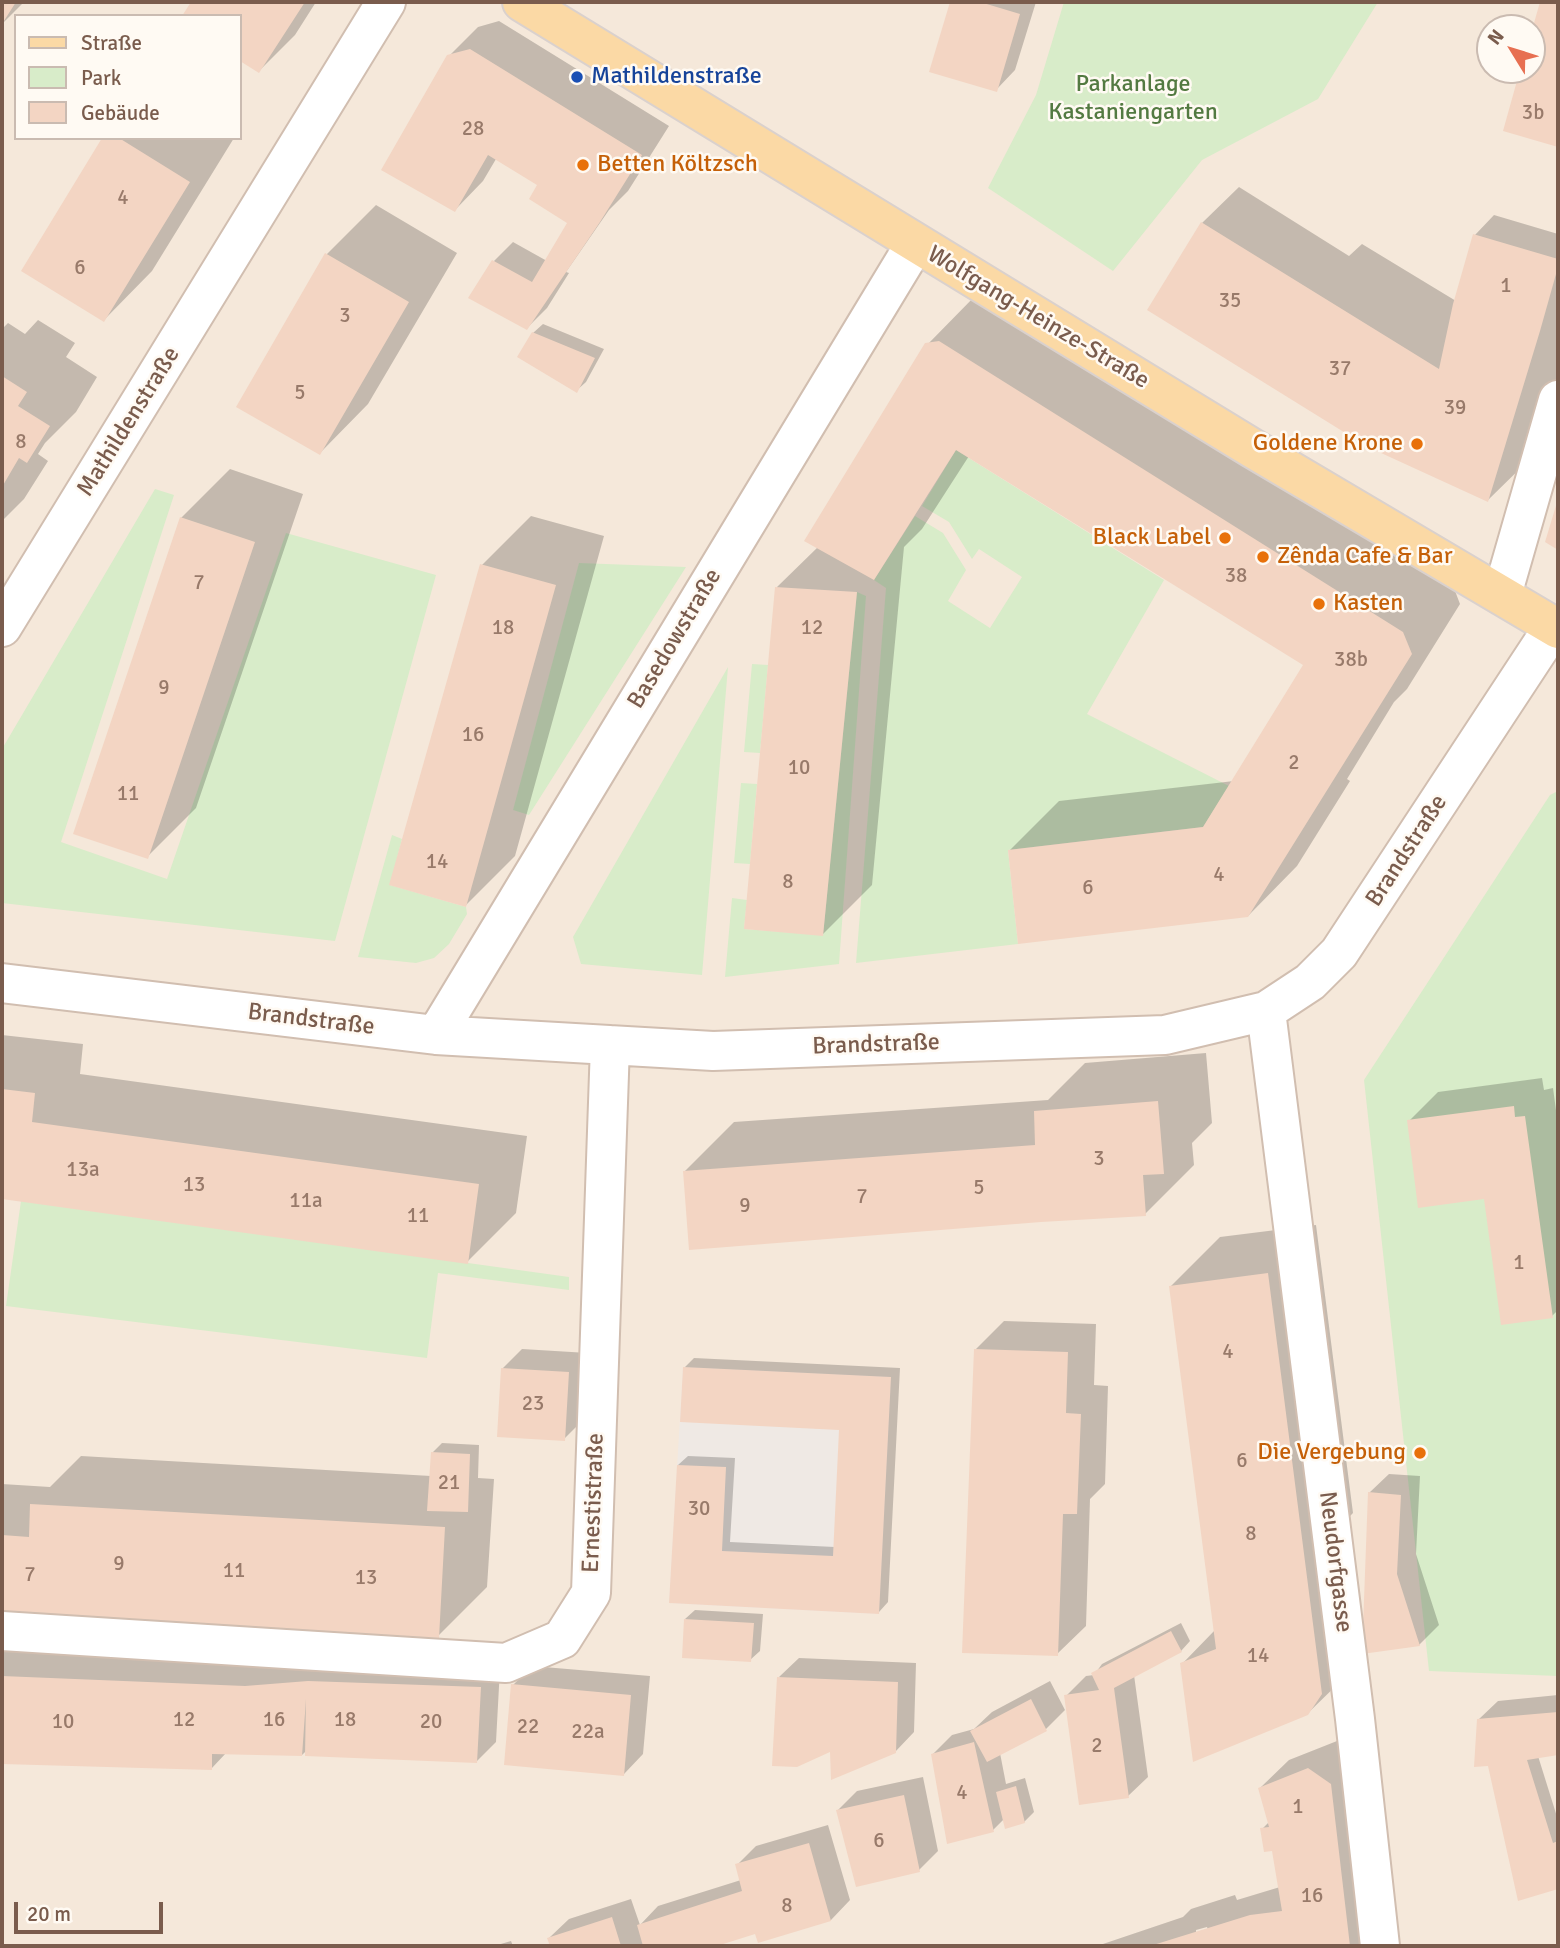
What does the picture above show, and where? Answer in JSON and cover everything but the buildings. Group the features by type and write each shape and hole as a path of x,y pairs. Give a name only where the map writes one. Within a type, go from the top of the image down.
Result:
{"main road":[{"name":"Wolfgang-Heinze-Straße","path":"522,2 915,244 1556,628"}],"street":[{"name":"Mathildenstraße","path":"2,627 386,2"},
{"name":"Basedowstraße","path":"436,1035 915,244"},
{"path":"1502,595 1558,400"},
{"name":"Brandstraße","path":"2,984 436,1035 713,1051 1165,1035 1266,1011 1310,982 1339,953 1556,628"},
{"name":"Neudorfgasse","path":"1266,1011 1355,1719 1380,1946"},
{"name":"Ernestistraße","path":"2,1631 506,1663 562,1639 592,1593 610,1045"}],"shaded area":[{"path":"2,2 1558,2 1558,1945 2,1946"},
{"path":"683,1367 891,1377 879,1614 669,1603"}],"green space":[{"name":"Parkanlage Kastaniengarten","path":"1064,2 1378,2 1318,99 1202,160 1113,271 988,188 1036,95"},
{"path":"956,450 1164,580 1087,714 1229,786 1203,827 1008,850 1018,944 856,963 886,588 874,580 915,516 943,533 966,570 948,601 990,628 1022,577 979,549 972,559 949,522 922,506"},
{"path":"155,489 174,495 61,842 167,879 286,533 436,575 335,941 2,903 2,749"},
{"path":"579,563 686,567 529,815 513,810"},
{"path":"857,592 866,596 839,964 725,977 732,898 747,900 744,929 823,935"},
{"path":"752,664 768,665 760,753 744,752"},
{"path":"728,667 702,975 581,964 573,937"},
{"path":"741,783 757,784 750,864 734,863"},
{"path":"1558,791 1558,1676 1429,1671 1364,1080 1550,795"},
{"path":"392,835 402,839 390,885 466,907 467,914 449,944 434,958 416,963 358,957"},
{"path":"21,1201 569,1277 569,1290 438,1273 427,1358 6,1306"}],"place":[{"name":"Mathildenstraße","path":"577,77"},
{"name":"Betten Költzsch","path":"583,165"},
{"name":"Goldene Krone","path":"1417,444"},
{"name":"Black Label","path":"1225,538"},
{"name":"Zênda Cafe & Bar","path":"1263,557"},
{"name":"Kasten","path":"1319,604"},
{"name":"Die Vergebung","path":"1420,1453"}]}
